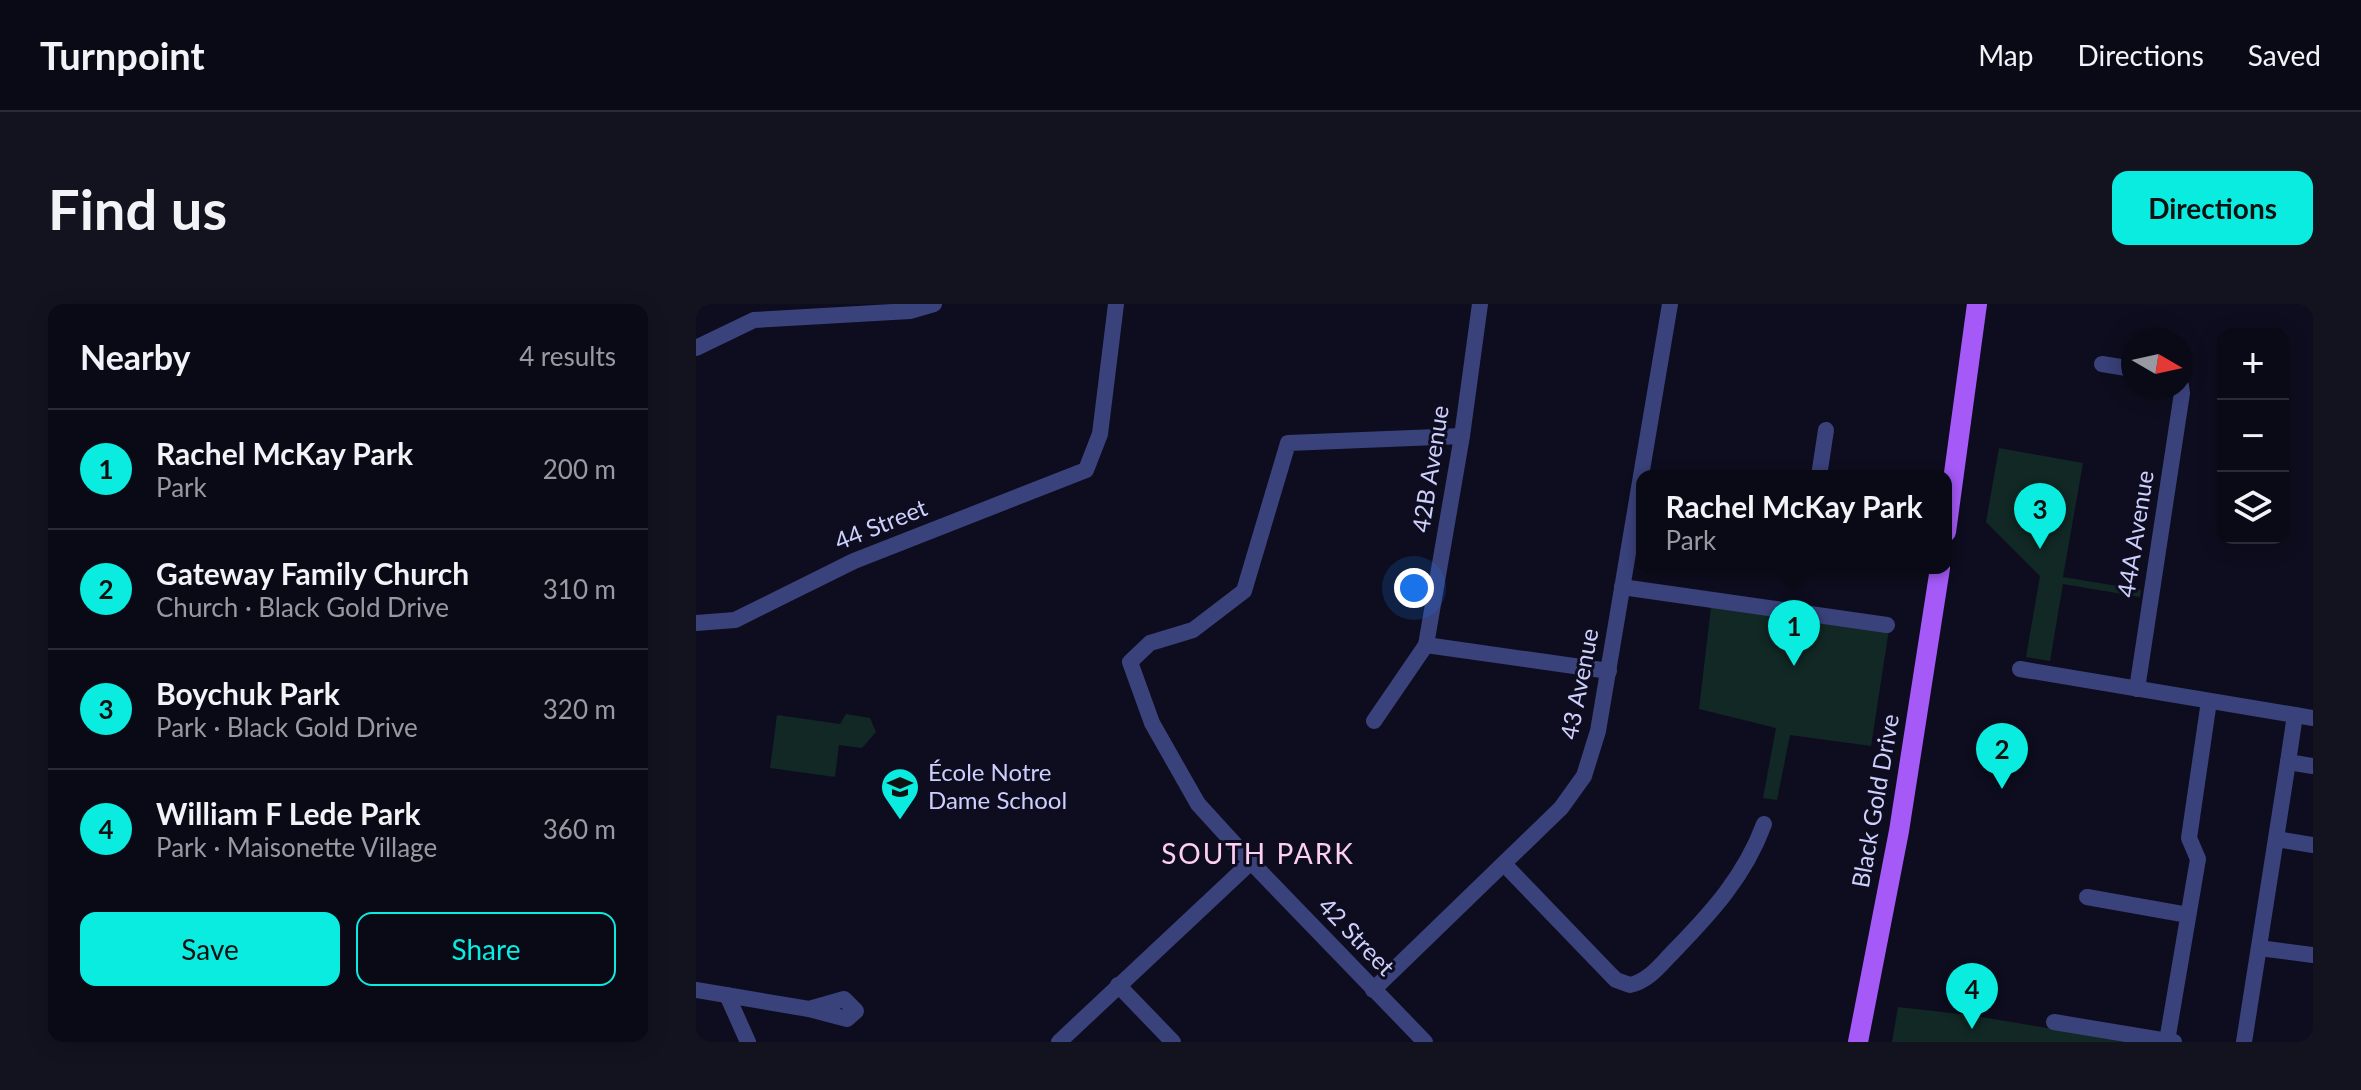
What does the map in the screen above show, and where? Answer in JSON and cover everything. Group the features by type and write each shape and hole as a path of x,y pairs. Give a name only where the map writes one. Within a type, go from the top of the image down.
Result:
{"main road":[{"path":"1952,488 1977,304"},
{"name":"Black Gold Drive","path":"1858,1042 1899,831 1939,574"}],"street":[{"path":"696,347 754,320 785,311 910,311 934,304"},
{"name":"44 Street","path":"696,623 735,620 854,561 1086,470 1100,434 1116,304"},
{"name":"42B Avenue","path":"1374,721 1426,645 1462,436 1480,304"},
{"name":"43 Avenue","path":"1644,470 1670,304"},
{"path":"2102,364 2121,367"},
{"name":"44A Avenue","path":"2137,689 2181,400"},
{"path":"1820,470 1826,430"},
{"name":"42 Street","path":"1425,1042 1198,804 1152,723 1130,662 1150,643 1193,630 1244,591 1288,443 1462,436"},
{"name":"43 Avenue","path":"1373,990 1556,814 1584,776 1598,731 1636,515"},
{"path":"1622,587 1887,625"},
{"path":"1426,645 1609,671"},
{"path":"2020,669 2313,718"},
{"path":"2167,1041 2198,859 2189,838 2209,701"},
{"path":"2244,1042 2295,715"},
{"path":"2288,762 2313,766"},
{"path":"1504,864 1616,980 1630,985 1648,977 1723,899 1754,849 1764,824"},
{"path":"2276,839 2313,845"},
{"path":"1059,1042 1251,862"},
{"path":"2087,897 2188,915"},
{"path":"2259,948 2313,955"},
{"path":"1118,985 1173,1042"},
{"path":"696,990 809,1009"},
{"path":"727,995 748,1042"},
{"path":"2054,1022 2174,1042"}],"green space":[{"path":"1999,448 2083,463 2063,577 2141,590 2140,597 2063,584 2050,661 2026,657 2040,576 1986,522"},
{"path":"1712,599 1890,623 1871,746 1790,735 1777,800 1763,798 1776,728 1699,709"},
{"path":"846,714 870,718 876,732 862,748 839,745 835,777 770,768 777,715 840,724"},
{"path":"1898,1007 1969,1015 2132,1042 1892,1042"}],"place":[{"name":"Boychuk Park","path":"2040,549"},
{"name":"Rachel McKay Park","path":"1794,666"},
{"name":"Gateway Family Church","path":"2002,789"},
{"name":"École Notre Dame School","path":"900,821"},
{"name":"William F Lede Park","path":"1972,1029"}],"district":[{"name":"SOUTH PARK","path":"1258,854"}]}
